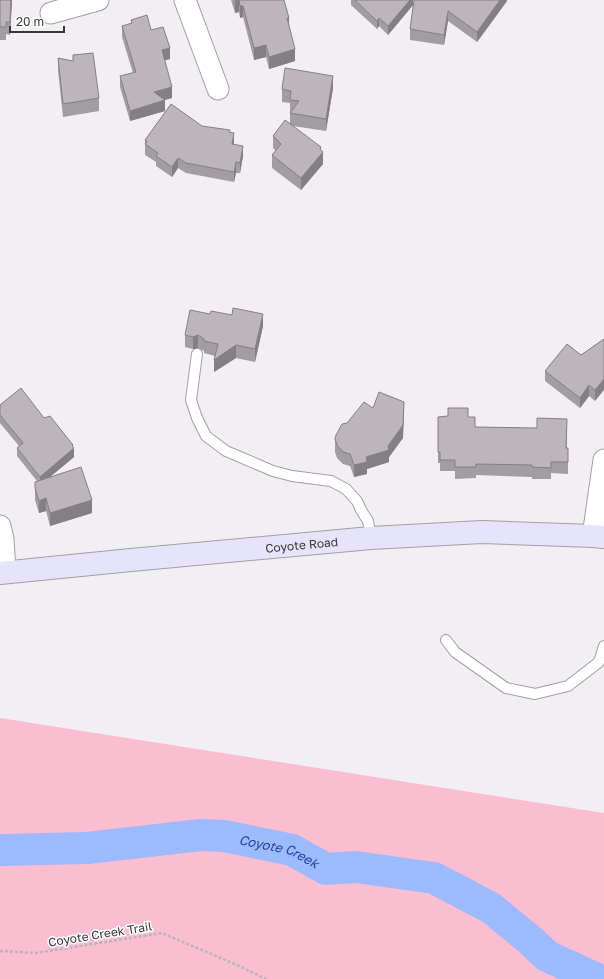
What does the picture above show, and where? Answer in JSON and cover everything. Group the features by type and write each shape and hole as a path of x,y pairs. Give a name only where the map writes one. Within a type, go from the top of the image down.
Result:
{"street":[{"path":"51,13 98,0"},
{"path":"185,0 218,89"},
{"path":"598,537 604,460"},
{"path":"0,526 3,539 3,573"},
{"name":"Coyote Road","path":"3,573 371,538 482,532 598,537"}],"lane":[{"path":"197,354 192,400 197,418 206,436 226,451 273,471 292,476 331,481 346,489 357,501 368,521 371,538"},
{"path":"446,640 455,652 506,688 535,694 568,686 599,662 604,646"}],"path":[{"name":"Coyote Creek Trail","path":"0,951 36,953 162,933 266,979"}],"shaded area":[{"path":"0,718 604,813 604,979 0,979"}],"building":[{"path":"0,0 11,0 10,22 6,22 6,27 0,27"},
{"path":"239,0 284,0 295,49 269,57 266,45 254,48 243,6 240,6"},
{"path":"355,0 410,0 388,26 379,18 377,21"},
{"path":"414,0 500,0 477,32 448,11 444,35 410,29"},
{"path":"147,15 151,30 163,27 170,48 162,50 172,87 154,92 165,100 130,111 120,76 136,72 122,26 132,23 131,20"},
{"path":"93,53 99,98 63,104 58,58 73,61 73,55"},
{"path":"285,68 333,76 326,119 290,113 299,101 290,100 291,91 282,89"},
{"path":"171,104 202,126 230,130 229,132 234,133 232,144 243,146 240,163 236,162 234,172 186,163 178,158 172,167 156,156 158,153 145,144 147,141 145,140"},
{"path":"285,120 321,147 320,149 323,152 301,178 272,155 281,144 273,136"},
{"path":"233,308 263,314 255,349 236,345 214,360 218,344 204,341 204,339 198,335 193,337 185,335 190,310 210,314 211,311 232,315"},
{"path":"604,339 604,379 595,390 589,385 580,398 545,371 567,344 581,355"},
{"path":"21,388 44,418 50,416 74,448 40,477 17,448 23,443 0,415 0,405"},
{"path":"379,392 404,402 403,425 388,446 389,450 366,457 367,462 354,465 350,454 343,452 337,445 335,439 336,435 342,424 347,423 364,402 373,408"},
{"path":"448,408 468,408 468,417 475,417 475,427 537,428 537,418 567,419 566,448 568,448 568,462 551,462 551,468 532,467 532,465 476,464 476,467 455,467 455,460 440,460 440,452 438,452 438,417 448,416"},
{"path":"81,467 92,500 50,513 46,498 39,501 35,488 35,482"}],"waterway":[{"name":"Coyote Creek","path":"0,850 87,848 201,835 224,836 292,850 326,869 356,867 434,878 491,908 547,956 597,979"}]}
